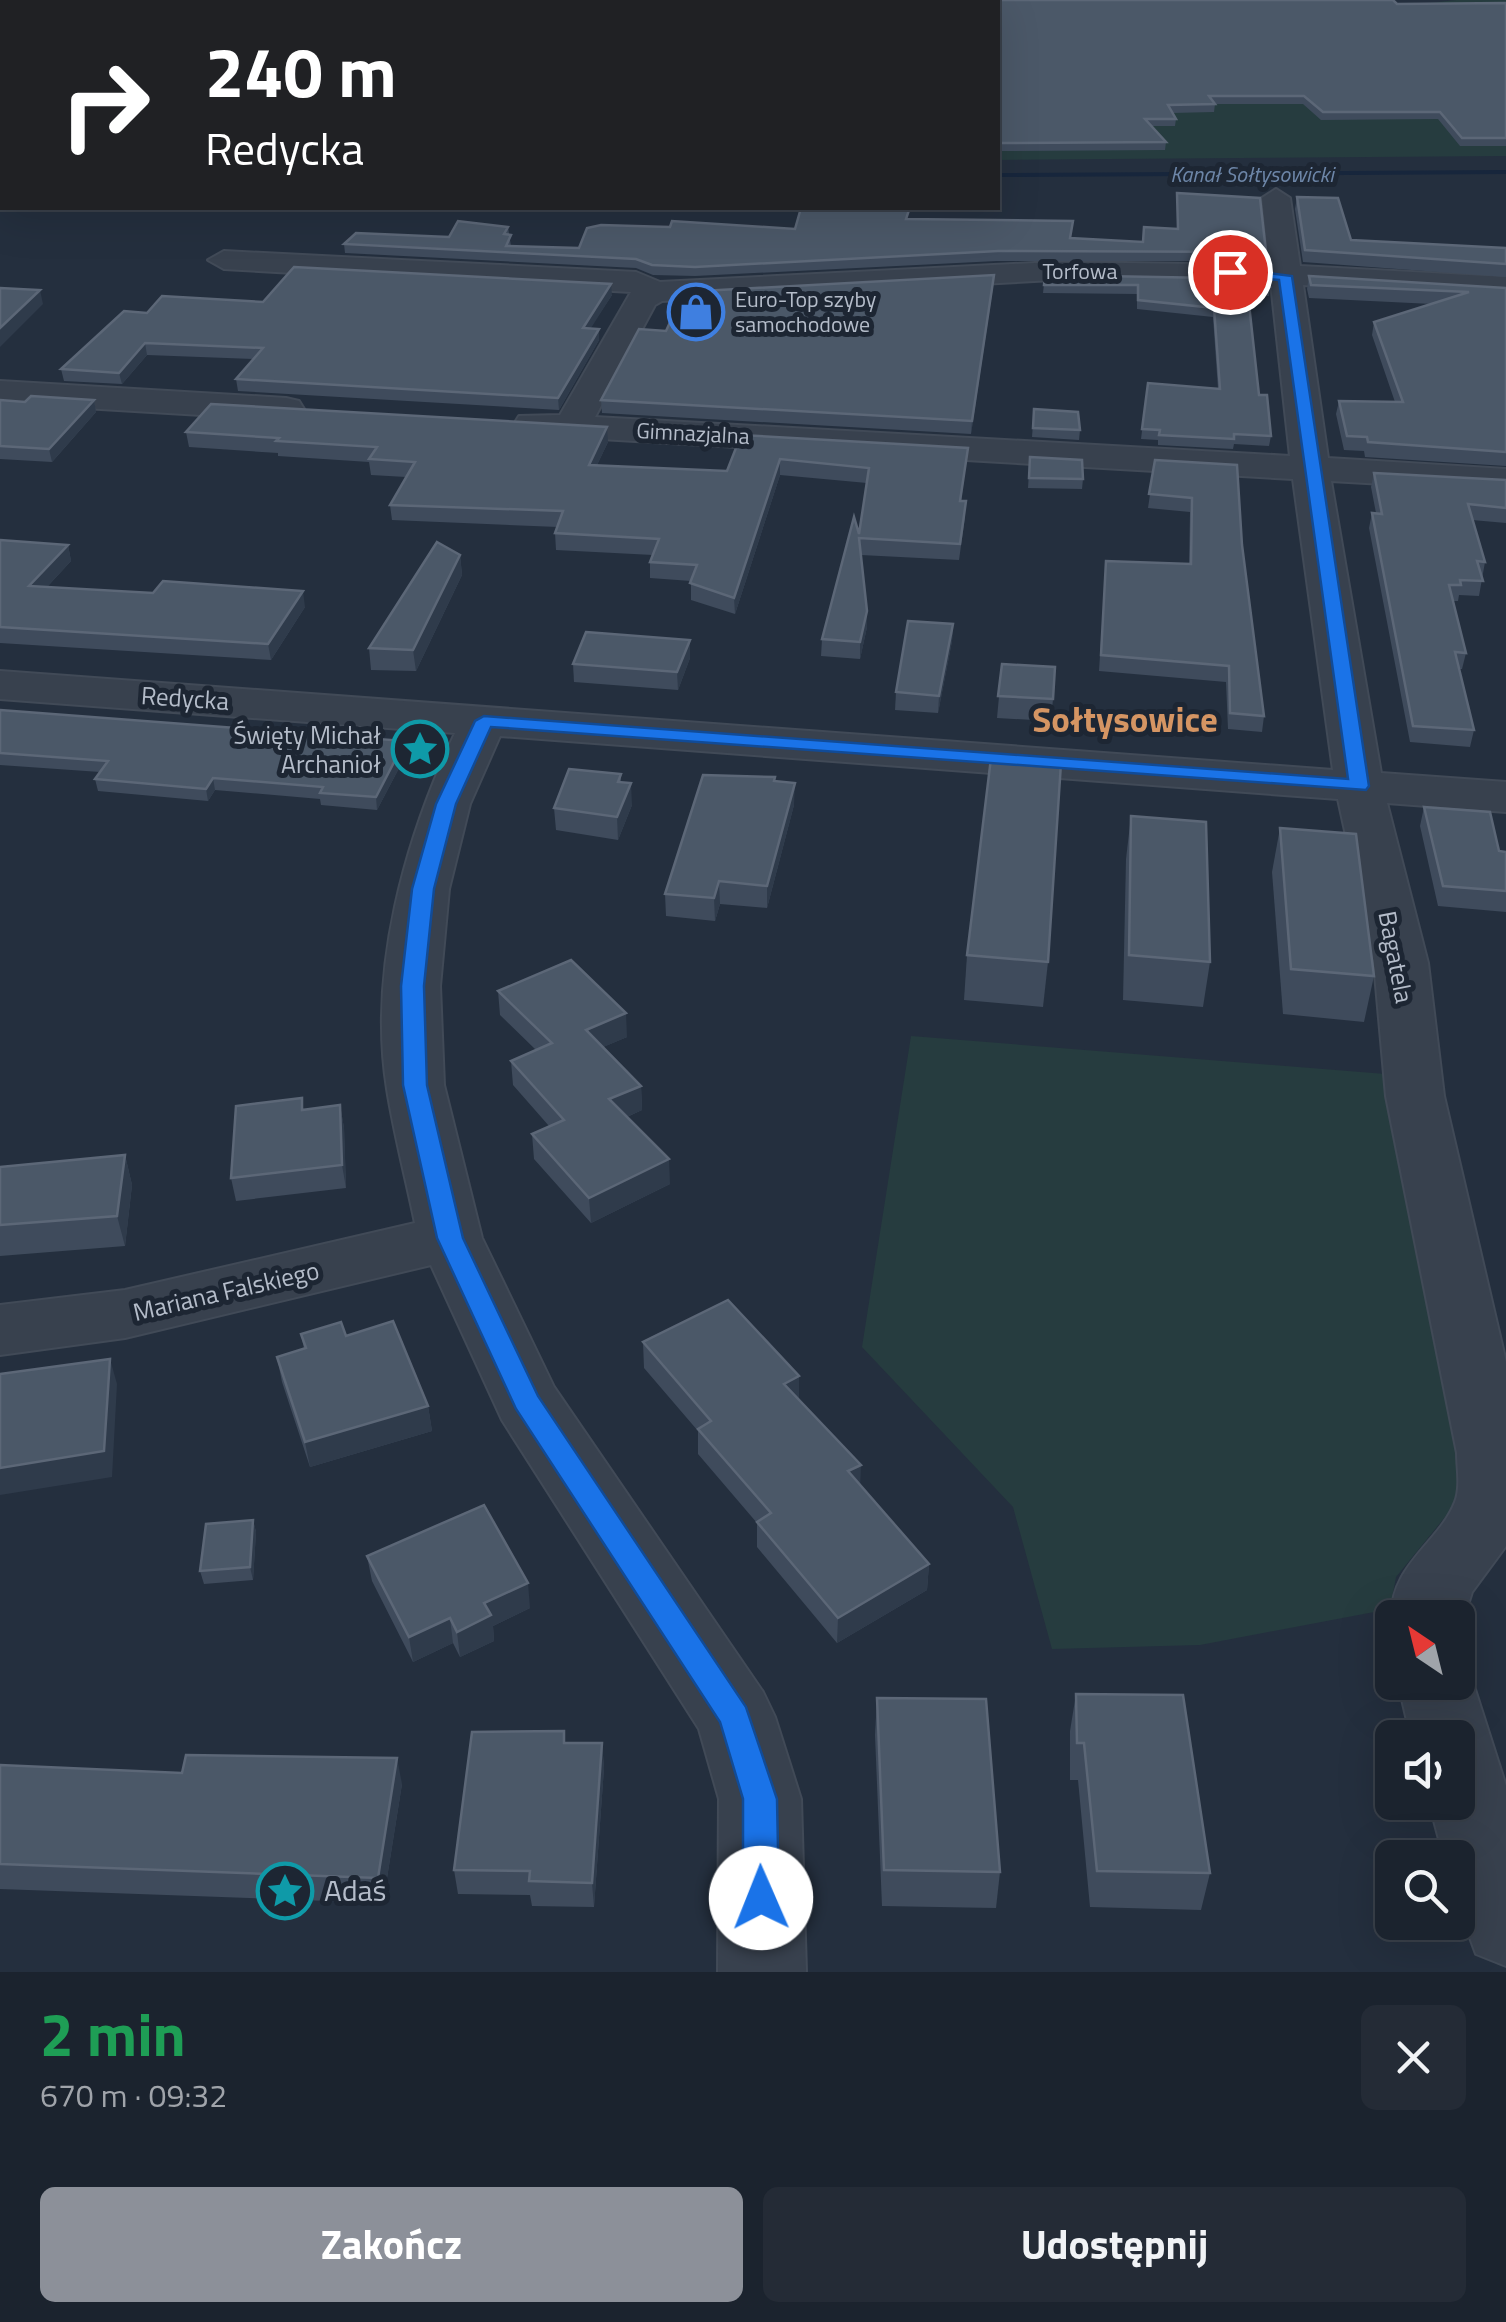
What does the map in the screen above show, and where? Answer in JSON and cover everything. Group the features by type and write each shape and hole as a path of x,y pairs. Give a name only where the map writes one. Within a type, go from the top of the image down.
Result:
{"street":[{"name":"Bagatela","path":"1276,198 1310,468 1359,786 1401,963 1415,1096 1492,1453 1492,1503 1480,1526 1430,1594 1430,1600"},
{"name":"Torfowa","path":"224,260 636,282 654,292 1053,271 1285,276 1506,287"},
{"path":"572,426 642,298 654,292"},
{"path":"0,392 326,412"},
{"name":"Gimnazjalna","path":"500,422 1506,480"},
{"name":"Redycka","path":"0,684 1506,797"},
{"path":"484,721 446,804 423,889 412,986 415,1085 450,1238 526,1401 735,1717 760,1799 762,1972"},
{"name":"Mariana Falskiego","path":"0,1330 125,1314 450,1238"},
{"path":"1475,1820 1506,1926"}],"green space":[{"path":"1000,0 1393,0 1000,44"},
{"path":"1456,0 1506,0 1506,156 1000,160 1000,54"},
{"path":"911,1036 1398,1075 1466,1460 1454,1506 1396,1577 1392,1600 1375,1600 1375,1612 1200,1645 1052,1649 1013,1507 862,1347"}],"building":[{"path":"1000,0 1506,3 1506,138 1462,138 1440,112 1323,112 1304,96 1209,96 1215,104 1168,105 1176,119 1145,119 1166,142 1000,143"},
{"path":"1177,193 1260,198 1266,252 998,251 695,267 652,265 636,259 344,244 356,233 449,237 458,221 508,227 504,234 511,235 506,246 579,248 587,228 601,225 670,227 672,221 795,229 800,210 909,210 906,219 1073,221 1070,238 1143,242 1144,227 1178,229"},
{"path":"1297,197 1338,198 1351,240 1506,248 1506,264 1305,250"},
{"path":"294,267 611,284 583,328 599,329 558,398 236,379 263,348 145,343 119,373 61,369 124,311 147,313 162,296 263,302"},
{"path":"994,275 972,421 601,400 639,329 666,331 684,292"},
{"path":"1045,275 1269,279 1270,287 1247,286 1259,395 1267,395 1271,436 1234,434 1234,439 1159,435 1160,430 1142,429 1148,383 1220,389 1214,308 1138,300 1138,285 1044,285"},
{"path":"1309,276 1506,288 1506,452 1368,442 1367,437 1347,436 1339,401 1403,402 1374,322 1469,292 1311,285"},
{"path":"0,288 40,290 0,328"},
{"path":"31,396 94,400 49,449 0,446 0,400 25,402"},
{"path":"211,404 607,427 589,465 727,471 741,435 968,448 960,501 966,501 960,544 859,538 867,611 860,642 822,639 854,517 859,534 869,468 780,459 734,598 690,583 697,565 650,562 659,539 555,533 563,511 390,505 415,462 369,459 377,447 186,432"},
{"path":"1034,409 1078,412 1080,430 1033,428"},
{"path":"1030,457 1082,460 1083,479 1029,478"},
{"path":"1155,460 1237,465 1242,545 1264,716 1230,713 1229,666 1101,655 1106,561 1191,564 1192,498 1149,494"},
{"path":"1374,473 1506,480 1506,508 1468,504 1485,562 1477,561 1483,581 1460,580 1461,585 1449,585 1466,653 1455,652 1474,730 1413,726 1372,513 1382,514"},
{"path":"0,540 68,545 29,586 153,593 163,581 303,591 268,644 0,627"},
{"path":"437,542 460,555 413,650 369,648"},
{"path":"908,621 953,624 939,696 896,692"},
{"path":"586,632 690,640 677,672 573,664"},
{"path":"1002,664 1055,667 1053,699 998,696"},
{"path":"0,710 405,741 376,797 320,793 323,787 213,778 206,789 95,779 108,761 0,753"},
{"path":"991,758 1061,763 1048,962 967,955"},
{"path":"569,769 621,774 618,782 631,783 617,817 554,808"},
{"path":"703,775 775,777 774,781 795,783 767,886 719,881 714,898 665,894"},
{"path":"1424,807 1490,812 1499,851 1506,852 1506,891 1443,886"},
{"path":"1131,816 1206,822 1210,962 1129,955"},
{"path":"1280,828 1356,834 1374,976 1291,969"},
{"path":"571,960 626,1013 586,1030 641,1086 609,1099 669,1159 589,1198 532,1134 564,1120 511,1061 552,1043 498,991"},
{"path":"302,1098 302,1110 340,1105 342,1165 231,1178 236,1106"},
{"path":"125,1155 117,1216 0,1225 0,1167"},
{"path":"728,1300 799,1376 784,1384 861,1465 848,1471 929,1564 838,1618 757,1522 771,1513 698,1429 711,1421 643,1342"},
{"path":"393,1321 428,1406 305,1442 277,1357 306,1348 301,1334 341,1322 346,1336"},
{"path":"110,1359 104,1451 0,1468 0,1374"},
{"path":"484,1505 528,1583 484,1603 491,1615 457,1632 450,1618 409,1637 367,1556"},
{"path":"253,1520 250,1567 200,1571 206,1524"},
{"path":"1076,1694 1183,1695 1210,1873 1097,1871 1084,1743 1077,1743"},
{"path":"877,1698 986,1699 1000,1872 884,1870"},
{"path":"564,1731 564,1743 602,1743 592,1883 529,1881 530,1871 454,1870 472,1732"},
{"path":"186,1755 397,1758 378,1878 0,1864 0,1765 182,1773"}],"waterway":[{"name":"Kanał Sołtysowicki","path":"1000,175 1506,172"}],"place":[{"name":"Euro-Top szyby samochodowe","path":"696,312"},
{"name":"Święty Michał Archanioł","path":"420,749"},
{"name":"Adaś","path":"285,1891"}],"district":[{"name":"Sołtysowice","path":"1125,720"}],"route":[{"path":"761,1898 760,1799 735,1717 526,1401 450,1238 415,1085 412,986 423,889 446,804 484,721 1359,786 1285,276 1230,272"}]}
